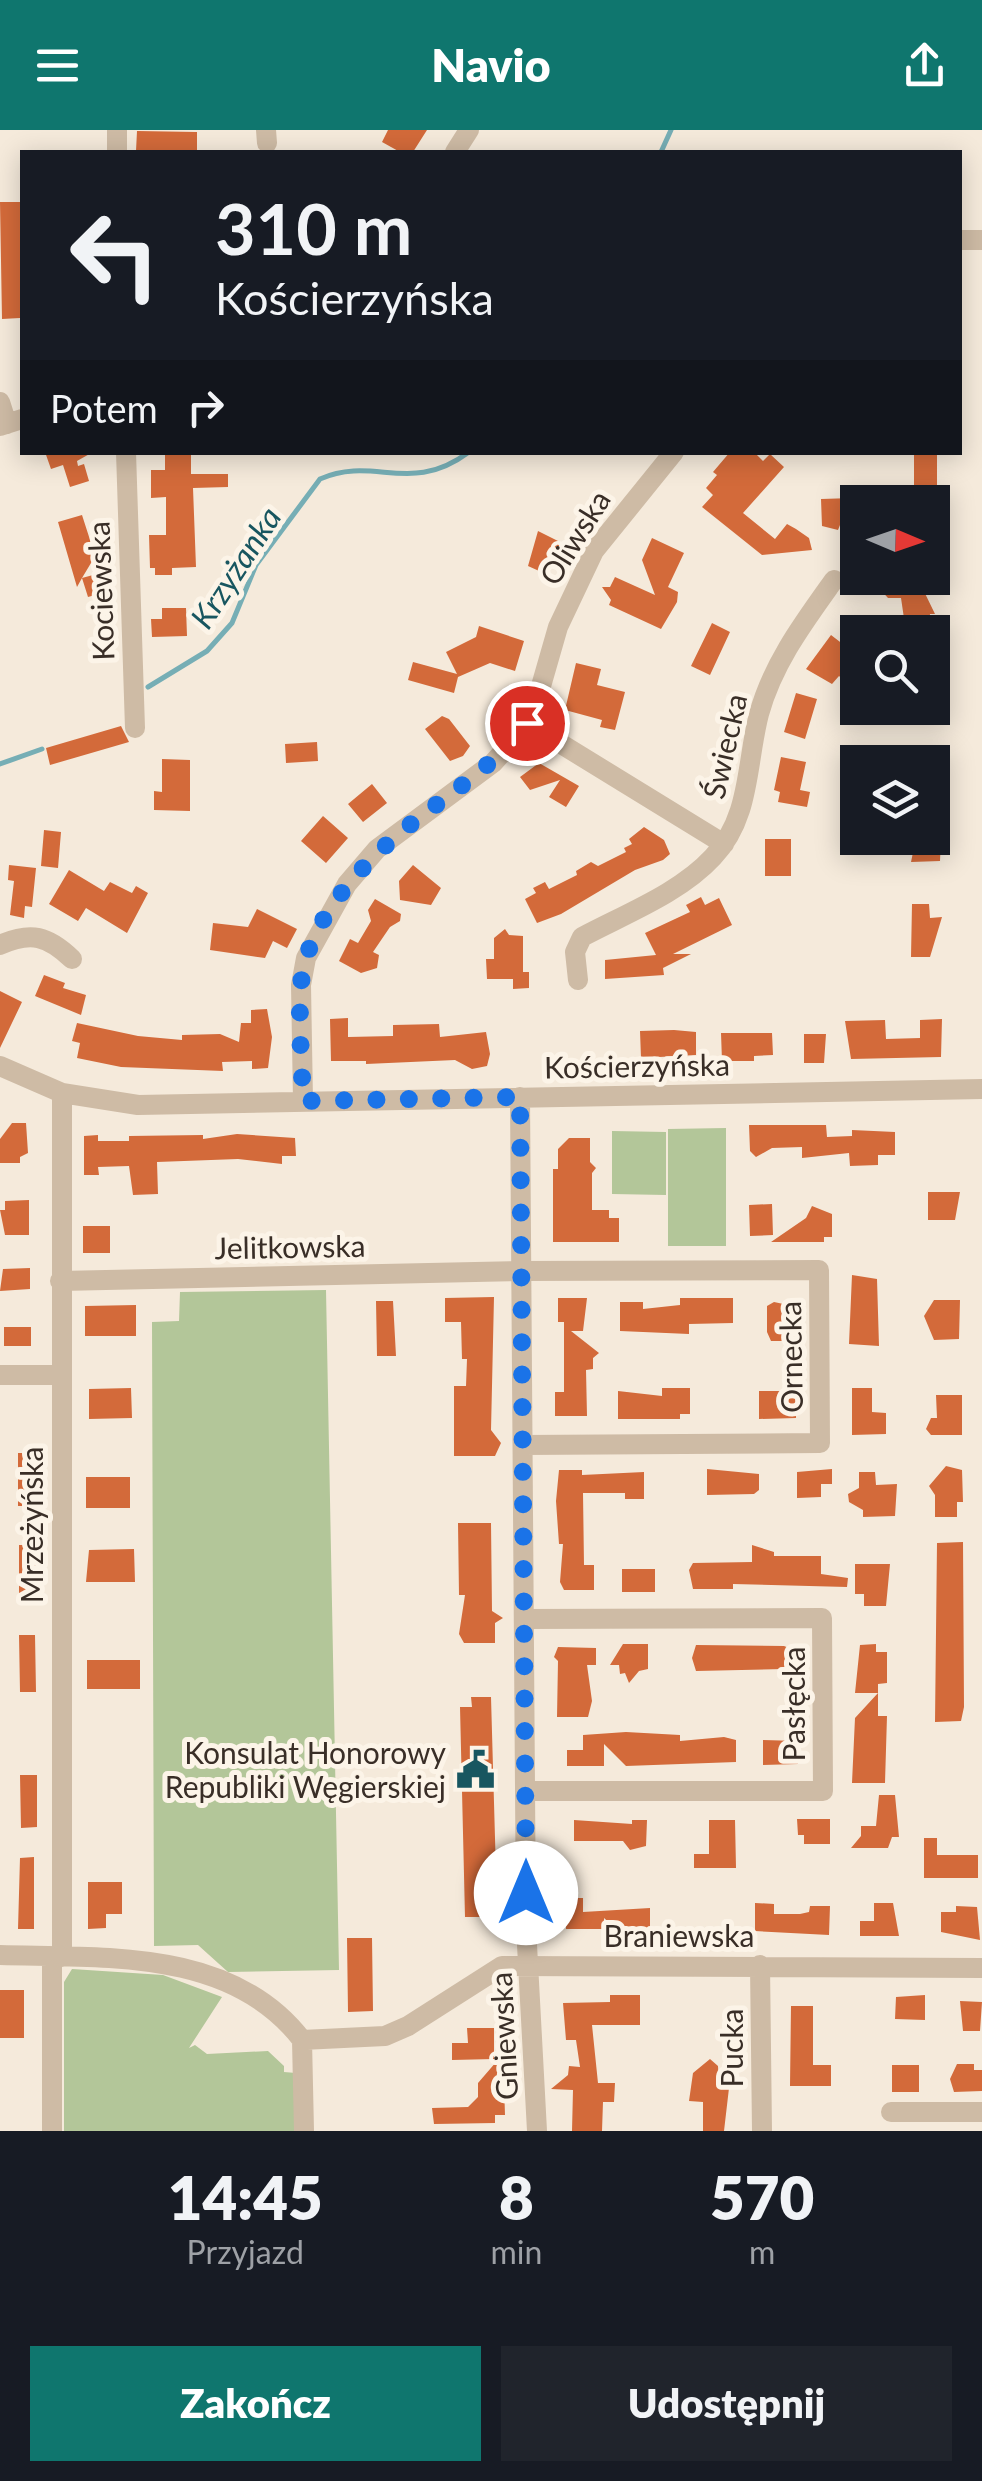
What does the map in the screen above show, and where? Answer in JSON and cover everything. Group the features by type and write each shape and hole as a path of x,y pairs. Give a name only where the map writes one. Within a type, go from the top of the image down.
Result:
{"street":[{"path":"0,402 10,423"},
{"name":"Kociewska","path":"126,455 135,728"},
{"name":"Oliwska","path":"303,1101 303,972 347,884 378,849 493,763 527,723 571,592 594,551 672,455"},
{"name":"Świecka","path":"578,980 575,952 582,937 693,876 724,844 743,804 759,714 774,672 834,580"},
{"path":"527,723 724,844"},
{"path":"0,945 22,936 51,939 72,959"},
{"name":"Kościerzyńska","path":"0,1066 62,1093 138,1105 982,1090"},
{"name":"Mrzeżyńska","path":"52,2131 57,1957 62,1093"},
{"name":"Gniewska","path":"520,1097 526,1792 529,1964 538,2131"},
{"name":"Jelitkowska","path":"60,1281 522,1270"},
{"name":"Ornecka","path":"522,1270 819,1270 820,1328 820,1443 523,1445"},
{"path":"0,1375 60,1376"},
{"name":"Pasłęcka","path":"524,1619 822,1618 823,1791 526,1792"},
{"path":"0,1955 144,1959 198,1972 263,2002 287,2020 302,2040 304,2131"},
{"name":"Pucka","path":"760,1965 762,2131"},
{"name":"Braniewska","path":"302,2040 385,2036 408,2026 502,1966 982,1968"},
{"path":"891,2112 982,2112"}],"green space":[{"path":"726,1128 726,1246 668,1246 668,1129"},
{"path":"612,1131 666,1132 666,1195 612,1194"},
{"path":"326,1290 339,1970 228,1972 198,1945 154,1946 152,1322 179,1321 180,1292"},
{"path":"72,1969 163,1975 222,1997 189,2048 195,2045 207,2054 268,2051 284,2066 284,2072 296,2073 296,2131 64,2131 64,1982"}],"building":[{"path":"388,130 427,130 414,150 396,150 382,142"},
{"path":"137,131 197,132 197,150 136,150"},
{"path":"0,202 20,202 20,318 2,319"},
{"path":"46,455 88,455 77,461 78,466 84,464 89,481 70,487 63,465 51,469"},
{"path":"165,455 191,455 191,474 228,474 228,487 193,488 196,567 172,568 172,575 155,575 155,568 150,568 149,535 166,535 166,497 151,498 151,470 165,470"},
{"path":"727,455 757,455 763,461 771,455 784,467 743,513 775,539 787,524 809,538 812,550 762,555 702,507 713,495 706,488 717,475 713,472"},
{"path":"914,455 937,455 937,485 914,485"},
{"path":"840,498 838,530 822,526 821,499"},
{"path":"82,515 91,543 100,548 77,587 58,522"},
{"path":"538,531 562,543 548,575 528,566"},
{"path":"652,538 684,553 668,587 678,592 677,602 661,629 609,605 611,600 602,587 610,587 615,577 655,595 642,560"},
{"path":"104,572 109,591 88,597 82,578"},
{"path":"885,595 926,595 935,614 904,615 901,598"},
{"path":"162,608 186,608 187,636 152,637 151,619 162,619"},
{"path":"712,623 730,632 710,675 691,666"},
{"path":"479,626 524,641 515,671 490,663 458,677 454,693 408,680 413,662 457,674 446,652 476,637"},
{"path":"831,635 840,642 840,677 832,684 806,669"},
{"path":"576,663 601,669 597,685 625,692 615,730 600,727 602,720 565,710"},
{"path":"796,693 817,699 805,739 784,732"},
{"path":"442,716 449,719 470,746 463,756 450,761 425,729"},
{"path":"121,726 129,742 50,765 46,748"},
{"path":"317,742 318,761 286,763 285,744"},
{"path":"781,757 806,762 800,790 810,792 807,807 778,802 780,792 774,790"},
{"path":"162,759 190,760 190,811 154,810 154,791 162,792"},
{"path":"539,763 579,786 566,807 549,797 560,780 530,790 520,777"},
{"path":"372,784 387,803 363,822 348,804"},
{"path":"323,816 348,838 326,863 301,841"},
{"path":"644,827 664,840 670,854 561,914 537,923 525,899 536,893 533,888 545,882 549,889 577,875 576,871 591,862 598,866 626,852 624,848 632,844 629,839"},
{"path":"44,830 61,832 58,868 41,866"},
{"path":"765,839 791,839 791,876 765,876"},
{"path":"912,855 940,855 940,861 911,862"},
{"path":"9,865 36,868 32,907 25,906 24,918 10,915 14,881 8,880"},
{"path":"413,865 441,888 431,905 400,900 399,881"},
{"path":"69,870 104,891 110,882 132,893 136,886 148,893 127,933 86,908 78,921 49,904"},
{"path":"701,897 705,905 719,898 732,925 673,954 691,954 663,968 664,975 605,979 605,960 656,955 645,933 690,912 686,905"},
{"path":"375,899 401,914 400,921 390,927 373,952 379,955 377,968 361,973 339,961 350,939 358,943 371,921 368,910"},
{"path":"912,904 929,904 930,918 942,917 930,957 911,957"},
{"path":"257,909 297,929 287,948 273,941 265,958 210,950 213,923 248,927"},
{"path":"505,929 509,935 523,936 523,972 529,972 529,988 513,989 513,979 487,979 486,959 494,959 494,938"},
{"path":"44,975 65,983 63,988 86,995 81,1015 35,996"},
{"path":"0,991 22,1002 0,1048"},
{"path":"267,1009 272,1037 268,1068 252,1069 252,1061 222,1062 223,1071 121,1067 77,1058 80,1043 72,1041 77,1023 138,1036 182,1040 182,1035 220,1034 239,1042 241,1023 251,1023 251,1010"},
{"path":"348,1018 348,1037 393,1036 393,1025 439,1024 440,1037 486,1032 490,1054 487,1066 472,1069 455,1060 366,1064 331,1061 330,1019"},
{"path":"942,1019 941,1057 851,1059 845,1021 885,1020 886,1039 920,1038 920,1020"},
{"path":"640,1031 696,1032 696,1055 641,1058"},
{"path":"721,1033 772,1033 773,1055 754,1056 754,1061 722,1061"},
{"path":"804,1034 826,1034 824,1063 804,1063"},
{"path":"12,1123 26,1123 28,1153 20,1157 20,1163 0,1163 0,1139"},
{"path":"749,1125 826,1125 827,1137 852,1136 852,1130 895,1132 895,1155 878,1155 878,1165 850,1166 849,1153 802,1158 802,1147 772,1148 756,1157 750,1151"},
{"path":"237,1134 295,1138 296,1156 282,1156 282,1164 238,1159 157,1162 158,1194 133,1195 129,1166 98,1167 99,1175 84,1175 84,1136 98,1135 98,1141 129,1141 129,1136 203,1135 203,1139"},
{"path":"569,1138 590,1138 590,1162 596,1168 592,1173 592,1210 609,1210 609,1218 619,1218 619,1242 553,1242 553,1169 558,1169 558,1149"},
{"path":"928,1192 960,1192 955,1220 928,1220"},
{"path":"29,1200 29,1235 5,1235 0,1210 5,1210 5,1201"},
{"path":"772,1204 773,1235 750,1236 749,1205"},
{"path":"812,1206 832,1214 832,1237 824,1237 824,1242 771,1242 806,1218"},
{"path":"83,1226 110,1226 110,1253 83,1253"},
{"path":"30,1268 30,1289 0,1291 3,1269"},
{"path":"852,1275 877,1279 879,1346 849,1344"},
{"path":"494,1297 491,1430 501,1443 495,1456 454,1456 454,1386 466,1386 467,1359 462,1359 461,1322 445,1322 445,1298"},
{"path":"558,1298 587,1298 583,1331 571,1331 599,1353 593,1358 593,1369 586,1370 587,1416 555,1416 555,1392 564,1392 564,1322 558,1322"},
{"path":"680,1298 733,1298 733,1323 689,1324 689,1334 620,1331 620,1302 643,1302 643,1309 680,1305"},
{"path":"934,1300 960,1300 959,1339 934,1340 924,1316"},
{"path":"376,1301 393,1301 396,1356 377,1356"},
{"path":"774,1302 793,1306 790,1341 771,1341 767,1332 767,1306"},
{"path":"136,1305 136,1336 85,1336 85,1306"},
{"path":"4,1327 31,1327 31,1346 4,1346"},
{"path":"131,1388 132,1418 89,1419 89,1389"},
{"path":"662,1388 690,1388 690,1414 680,1414 680,1419 618,1419 618,1391 662,1396"},
{"path":"852,1388 872,1388 872,1412 886,1413 886,1434 852,1435"},
{"path":"759,1391 795,1391 796,1418 759,1419"},
{"path":"936,1395 962,1395 962,1435 931,1435 926,1429 931,1418 937,1418"},
{"path":"18,1453 34,1453 35,1506 18,1506"},
{"path":"946,1466 962,1470 963,1502 957,1502 957,1517 935,1517 935,1495 929,1486"},
{"path":"707,1469 759,1474 759,1490 754,1494 707,1495"},
{"path":"832,1469 832,1484 821,1484 821,1497 797,1498 797,1472"},
{"path":"559,1470 582,1470 582,1475 644,1472 644,1499 625,1499 625,1493 583,1493 584,1565 594,1565 594,1590 564,1590 560,1582 563,1544 559,1544 556,1501"},
{"path":"859,1472 875,1472 876,1485 897,1484 895,1516 863,1517 863,1510 849,1502 848,1494 859,1488"},
{"path":"86,1477 130,1477 130,1508 86,1508"},
{"path":"458,1523 491,1523 492,1611 503,1618 495,1623 495,1643 464,1643 459,1634 465,1595 459,1595"},
{"path":"963,1542 964,1707 961,1721 935,1722 937,1543"},
{"path":"19,1545 35,1545 36,1598 19,1598"},
{"path":"752,1545 774,1552 774,1556 821,1556 821,1574 848,1578 847,1587 733,1584 733,1589 693,1589 689,1570 693,1563 752,1562"},
{"path":"134,1549 135,1582 86,1582 89,1550"},
{"path":"855,1564 890,1564 886,1606 864,1606 864,1594 855,1594"},
{"path":"622,1569 655,1569 655,1592 622,1592"},
{"path":"19,1635 35,1635 36,1692 20,1692"},
{"path":"623,1644 648,1644 648,1669 639,1671 629,1683 625,1673 620,1674 619,1665 610,1665"},
{"path":"876,1644 876,1652 887,1652 887,1683 878,1684 878,1693 855,1693 860,1645"},
{"path":"696,1645 784,1646 789,1648 789,1665 784,1669 696,1671 692,1658"},
{"path":"558,1647 596,1648 596,1665 587,1665 592,1701 588,1717 557,1717 558,1661 554,1657"},
{"path":"87,1660 140,1660 140,1689 87,1689"},
{"path":"878,1693 878,1716 887,1716 885,1783 852,1783 855,1718"},
{"path":"471,1697 491,1697 496,1873 491,1917 465,1917 460,1707 472,1707"},
{"path":"583,1735 680,1735 680,1741 724,1737 736,1740 736,1762 626,1766 604,1744 604,1766 567,1766 567,1750 583,1750"},
{"path":"763,1740 798,1741 798,1764 763,1765"},
{"path":"20,1775 37,1775 37,1827 21,1828"},
{"path":"879,1795 895,1795 899,1837 892,1837 888,1848 851,1848 861,1836 861,1826 876,1826"},
{"path":"797,1819 830,1819 830,1844 804,1844 804,1835 798,1835"},
{"path":"574,1820 632,1824 632,1820 647,1820 646,1846 630,1850 623,1841 574,1841"},
{"path":"709,1820 735,1820 736,1868 694,1868 694,1854 709,1854"},
{"path":"924,1838 937,1838 937,1855 978,1855 978,1878 924,1878"},
{"path":"34,1857 34,1929 18,1929 20,1858"},
{"path":"88,1882 122,1882 122,1914 106,1914 106,1928 88,1929"},
{"path":"566,1898 583,1898 583,1912 650,1908 650,1936 624,1936 604,1918 604,1929 566,1929"},
{"path":"755,1903 774,1904 774,1914 800,1914 809,1912 810,1906 830,1906 829,1935 755,1931"},
{"path":"874,1903 893,1903 899,1936 860,1936 860,1921 874,1921"},
{"path":"956,1906 977,1907 980,1940 941,1932 941,1912 956,1912"},
{"path":"347,1938 372,1938 373,2011 348,2012"},
{"path":"0,1990 24,1990 24,2038 0,2038"},
{"path":"610,1995 640,1995 640,2025 592,2025 598,2083 615,2083 614,2102 603,2102 602,2131 572,2131 573,2090 551,2089 568,2075 569,2066 580,2067 576,2040 566,2040 563,2003 610,2002"},
{"path":"925,1995 925,2020 895,2019 896,1997"},
{"path":"960,2001 982,2002 980,2031 963,2031"},
{"path":"791,2006 813,2006 813,2065 831,2065 831,2086 790,2086"},
{"path":"467,2028 494,2028 494,2059 452,2060 452,2043 468,2043"},
{"path":"503,2054 505,2115 495,2115 495,2123 434,2124 432,2108 468,2107 478,2097 478,2083"},
{"path":"710,2059 718,2066 719,2088 729,2088 724,2131 703,2131 703,2102 689,2101 693,2073"},
{"path":"957,2064 974,2064 974,2070 982,2070 982,2091 954,2092 950,2079"},
{"path":"892,2065 919,2065 919,2092 892,2092"}],"waterway":[{"name":"Krzyżanka","path":"662,150 671,130"},
{"name":"Krzyżanka","path":"148,687 207,651 232,623 256,565 320,479 358,471 429,471 464,455"},
{"name":"Krzyżanka","path":"0,764 42,749"}],"place":[{"name":"Konsulat Honorowy Republiki Węgierskiej","path":"476,1769"}],"route":[{"path":"526,1893 520,1097 303,1101 301,984 306,958 347,884 378,849 493,763 527,723"}]}
